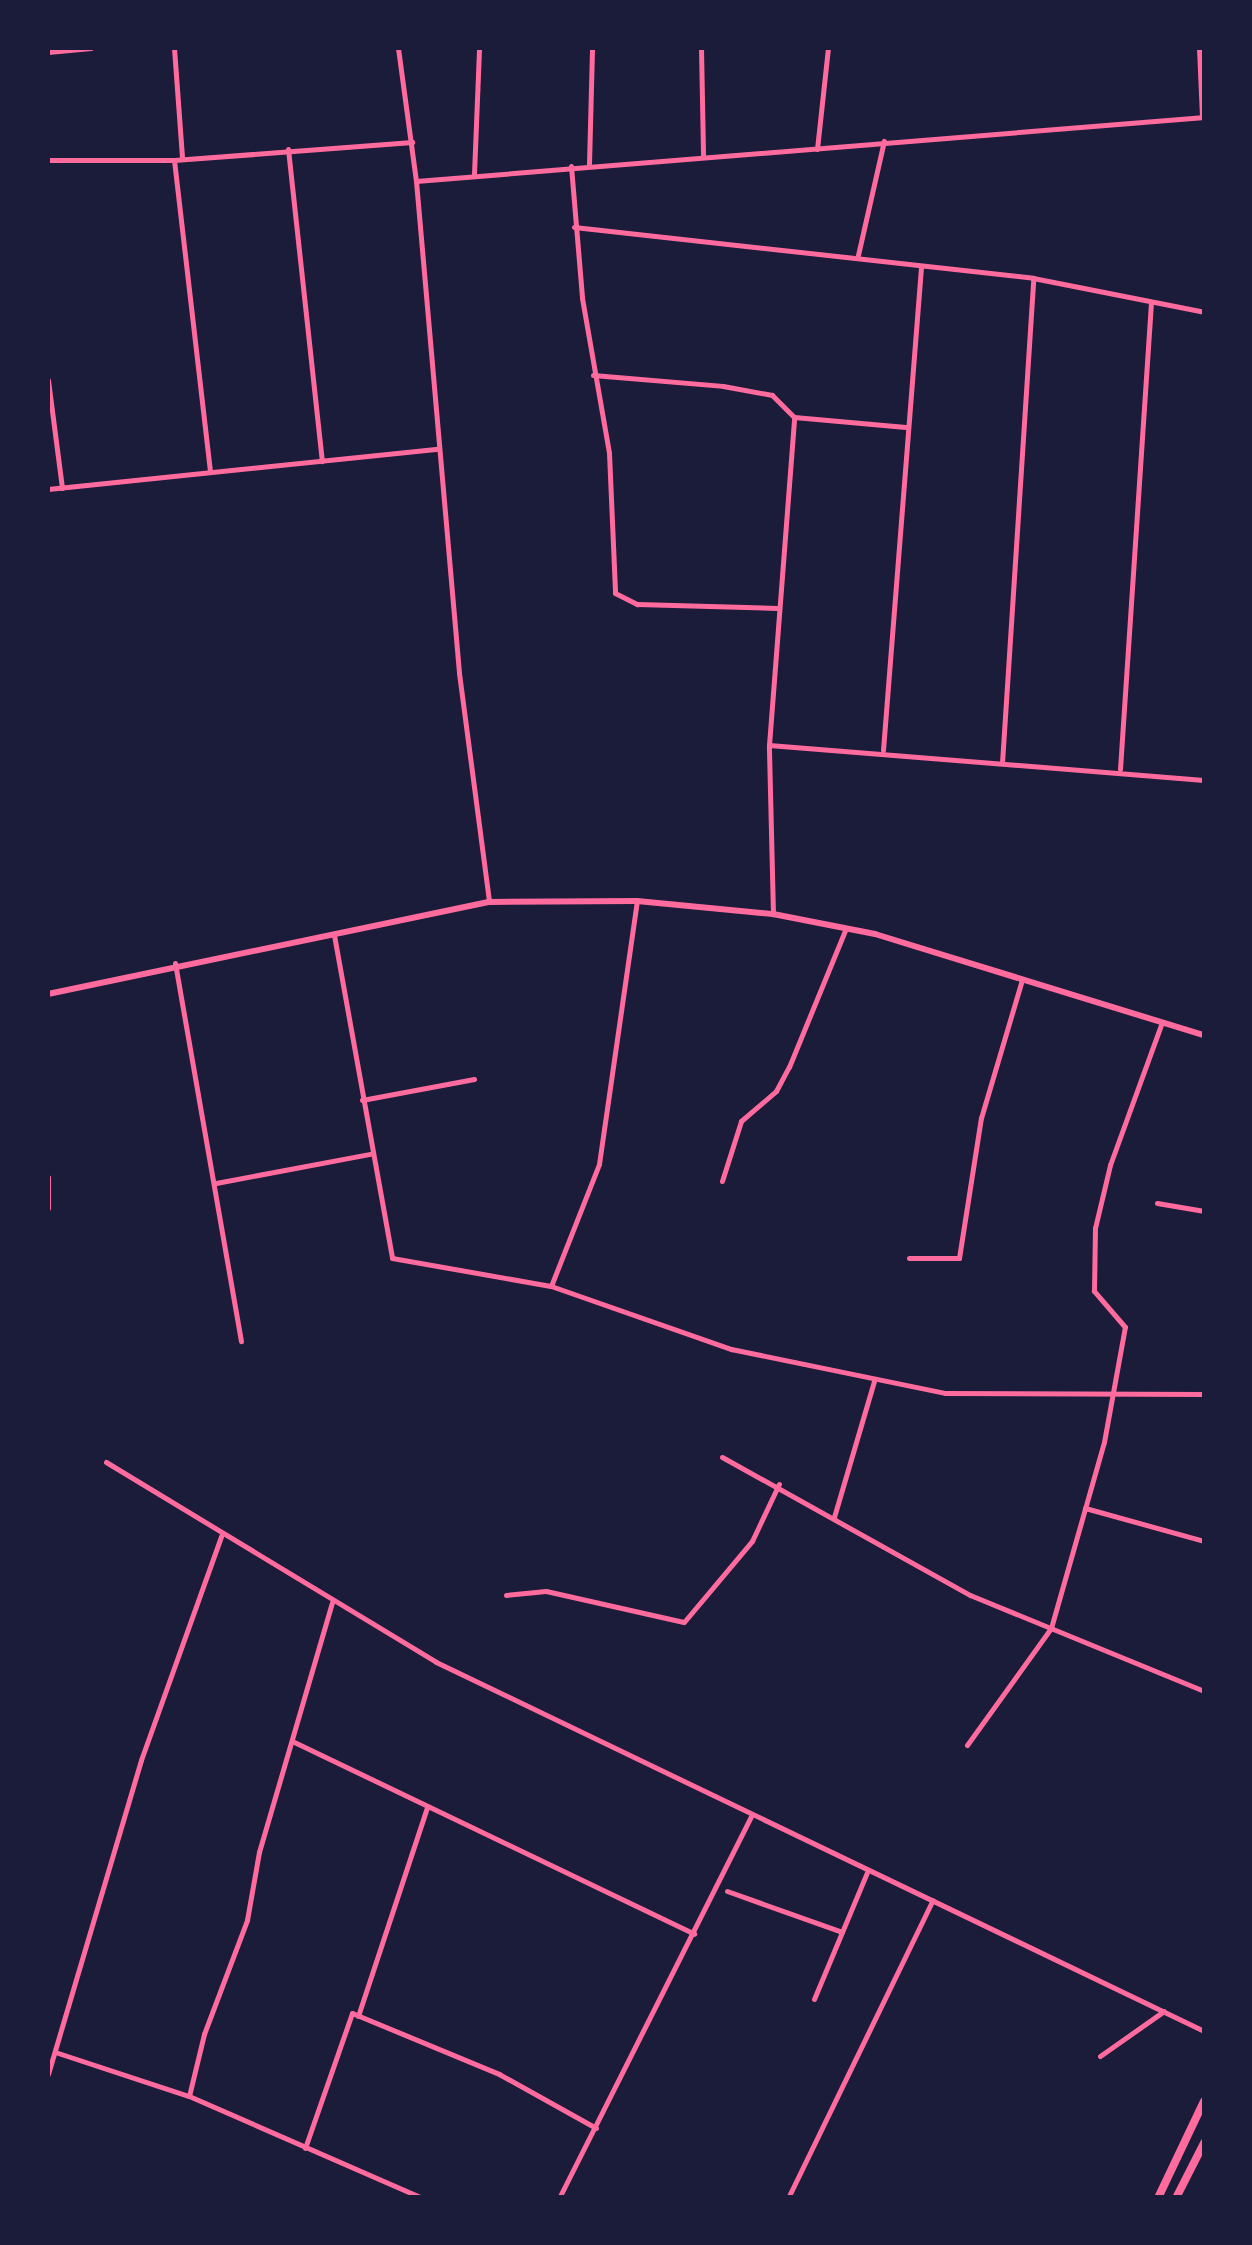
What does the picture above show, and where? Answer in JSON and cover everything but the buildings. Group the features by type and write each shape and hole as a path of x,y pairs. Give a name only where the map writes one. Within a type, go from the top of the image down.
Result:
{"main road":[{"path":"1158,2198 1204,2102"},
{"path":"1176,2198 1204,2143"}],"street":[{"path":"48,52 91,48"},
{"path":"174,48 178,159 210,472"},
{"path":"398,48 412,142 438,449 490,902"},
{"path":"474,176 479,48"},
{"path":"589,164 592,48"},
{"path":"701,48 703,157"},
{"path":"817,149 828,48"},
{"path":"416,181 571,165 1203,117 1199,48"},
{"path":"858,256 884,141"},
{"path":"48,160 178,159 288,148 412,142"},
{"path":"288,148 322,461"},
{"path":"571,165 574,227 593,375 609,453 617,597 636,604 777,608"},
{"path":"574,227 1034,278 1204,312"},
{"path":"883,750 921,266"},
{"path":"1002,763 1034,278"},
{"path":"1120,769 1151,302"},
{"path":"593,375 772,395 794,417 906,427"},
{"path":"48,380 62,488"},
{"path":"773,914 769,745 794,417"},
{"path":"48,489 438,449"},
{"path":"769,745 1120,769 1204,780"},
{"path":"551,1286 599,1164 637,901"},
{"path":"48,994 175,963 490,902 637,901 773,914 846,928 1204,1034"},
{"path":"722,1181 741,1121 776,1091 789,1067 846,928"},
{"path":"333,932 370,1154 392,1258 551,1286 731,1349 874,1381 1009,1398 1115,1391 1204,1394"},
{"path":"175,963 241,1341"},
{"path":"909,1258 959,1258 982,1118 1022,980"},
{"path":"967,1745 1051,1628 1085,1508 1115,1391 1125,1327 1094,1291 1095,1228 1110,1166 1162,1022"},
{"path":"362,1100 474,1079"},
{"path":"216,1183 370,1154"},
{"path":"48,1177 48,1208"},
{"path":"1157,1203 1204,1212"},
{"path":"834,1517 874,1381"},
{"path":"722,1457 779,1484 970,1595 1204,1692"},
{"path":"106,1462 221,1536 436,1662 1204,2031"},
{"path":"506,1594 546,1591 684,1622 752,1541 779,1484"},
{"path":"1085,1508 1204,1541"},
{"path":"48,2074 141,1760 221,1536"},
{"path":"189,2096 204,2034 247,1920 332,1602"},
{"path":"292,1741 694,1934"},
{"path":"358,2016 427,1808"},
{"path":"560,2198 596,2128 624,2059 694,1934 751,1816"},
{"path":"814,2000 868,1870"},
{"path":"727,1891 842,1932"},
{"path":"788,2198 933,1900"},
{"path":"1100,2056 1164,2011"},
{"path":"305,2148 352,2013 500,2074 596,2128"},
{"path":"55,2052 189,2096 421,2197"}]}
